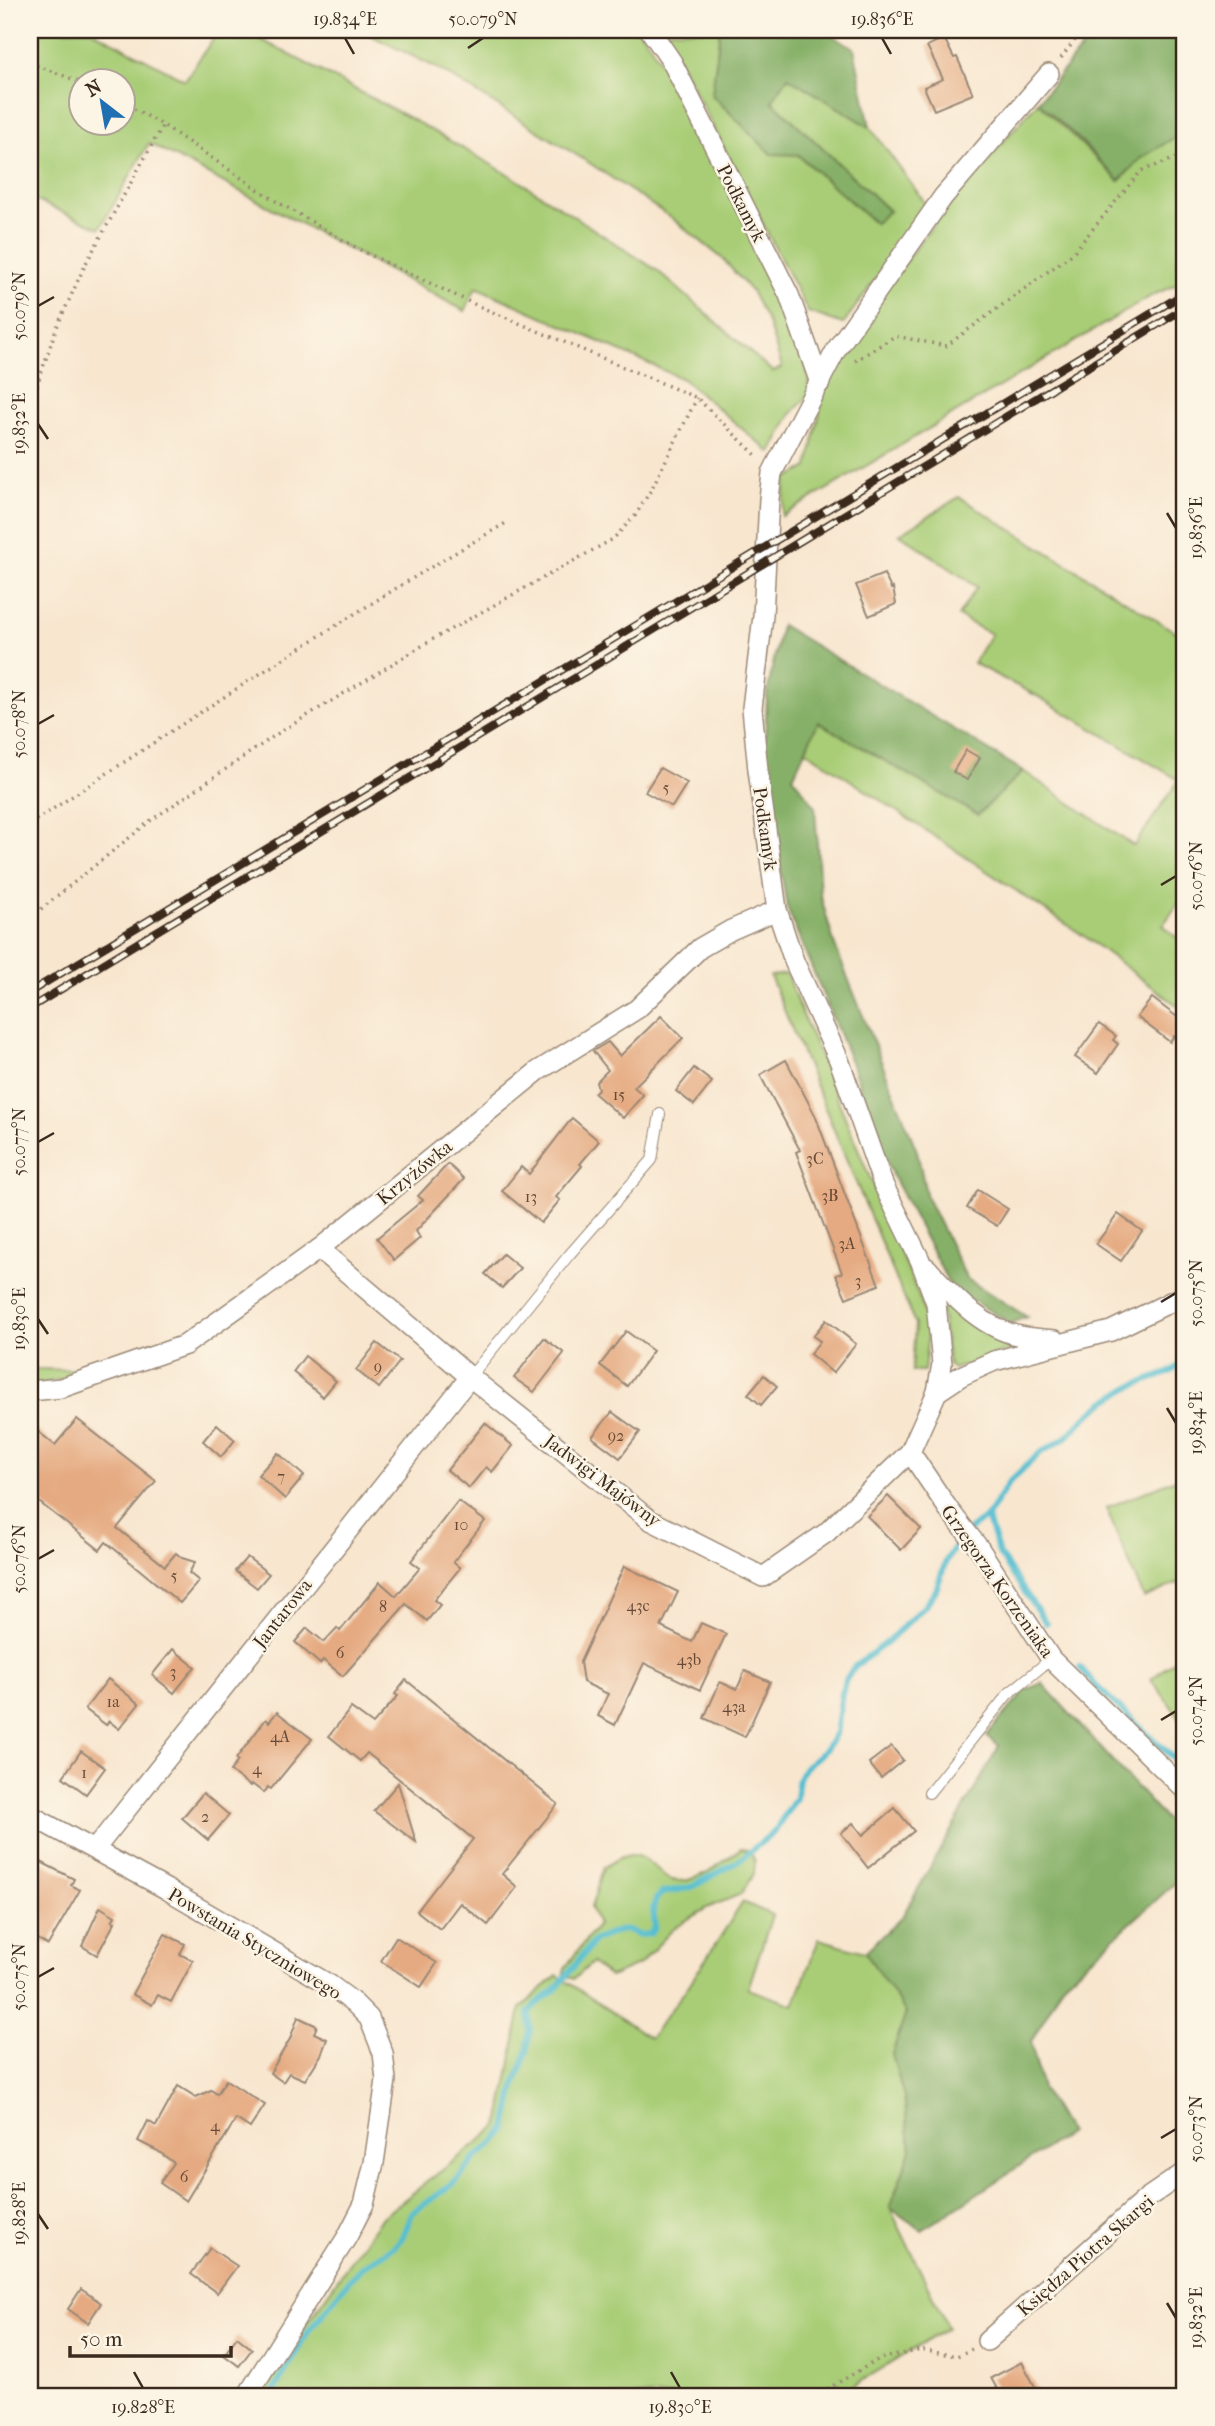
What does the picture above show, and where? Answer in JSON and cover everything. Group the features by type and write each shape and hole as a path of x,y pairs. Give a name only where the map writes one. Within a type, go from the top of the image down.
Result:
{"street":[{"name":"Podkamyk","path":"650,30 672,62 789,295 820,383"},
{"name":"Podkamyk","path":"937,1392 942,1364 936,1303 920,1260 883,1184 839,1060 794,961 777,911 752,708 763,616 767,519 772,473 836,351 943,197 1049,74"},
{"name":"Krzyżówka","path":"30,1391 61,1388 185,1345 319,1249 538,1071 637,1009 700,948 731,930 777,911"},
{"path":"319,1249 470,1377"},
{"name":"Podkamyk","path":"920,1260 954,1297 988,1324 1019,1336 1070,1341"},
{"path":"937,1392 961,1376 994,1361 1111,1331 1185,1294"},
{"name":"Jadwigi Majówny","path":"470,1377 650,1520 763,1577 826,1533 910,1452 937,1392"},
{"name":"Jantarowa","path":"95,1849 470,1377"},
{"name":"Grzegorza Korzeniaka","path":"910,1452 949,1510 979,1548 1051,1659 1185,1790"},
{"name":"Powstania Styczniowego","path":"30,1815 95,1849 330,1985 353,2001 369,2018 383,2053 386,2080 374,2163 364,2204 347,2237 247,2396"},
{"name":"Księdza Piotra Skargi","path":"987,2341 1147,2198 1185,2172"}],"lane":[{"name":"Jantarowa","path":"470,1377 569,1255 652,1160 660,1114"},
{"path":"929,1793 1009,1694 1051,1659"}],"path":[{"path":"1049,74 1083,30"},
{"path":"30,63 66,77"},
{"path":"136,110 274,200 364,252 476,305 697,398 742,439 772,473"},
{"path":"30,406 55,329 85,265 163,125"},
{"path":"852,363 895,336 946,346 1072,254 1140,171 1185,155"},
{"path":"30,918 150,821 277,734 435,638 613,539 635,516 651,490 697,398"},
{"path":"30,824 307,643 506,523"},
{"path":"816,2396 879,2359 921,2350 957,2356 987,2341"}],"green space":[{"path":"30,30 91,30 185,80 219,30 243,30 415,121 513,177 658,271 773,372 782,367 768,323 751,291 723,259 673,219 591,164 437,68 360,30 639,30 685,103 680,109 721,171 788,300 807,369 810,394 791,414 771,453 683,379 476,287 465,311 149,143 100,228 30,198"},
{"path":"657,30 720,30 712,95 798,155 874,223 889,211 772,101 788,77 870,127 928,207 843,324 808,312 683,68"},
{"path":"720,30 823,30 854,48 870,127 788,77 772,101 889,211 875,223 798,155 771,154 712,95"},
{"path":"1096,30 1185,30 1185,131 1141,158 1119,181 1038,102"},
{"path":"1038,102 1119,181 1141,158 1185,131 1185,249 1178,259 1182,282 1153,295 782,516 786,479 808,467 823,397 838,351 955,196"},
{"path":"959,497 1185,638 1185,894 1163,925 1185,945 1185,1011 1084,936 805,750 818,722 978,815 1023,771 1134,846 1179,780 1037,696 973,663 991,634 958,616 977,587 900,534"},
{"path":"781,625 1023,771 978,815 818,722 793,777 815,806 820,894 835,946 917,1151 927,1198 967,1279 1027,1317 1011,1323 952,1289 893,1177 851,1062 787,908 764,767 767,694"},
{"path":"786,974 922,1304 928,1334 924,1371 912,1371 915,1324 770,976"},
{"path":"939,1295 1028,1344 954,1369 949,1366"},
{"path":"167,1345 107,1370 30,1386 30,1369 82,1370"},
{"path":"1185,1475 1185,1580 1144,1598 1106,1508"},
{"path":"1185,1653 1185,1725 1151,1679"},
{"path":"1042,1683 1185,1841 1185,1874 1063,1984 1031,2042 1042,2089 1069,2133 922,2230 890,2208 911,2150 904,2097 892,2054 906,2013 865,1952 902,1917 999,1746 986,1736 1026,1690"},
{"path":"741,1848 750,1851 755,1861 754,1873 741,1894 707,1908 675,1927 640,1964 610,1977 592,1963 574,1979 564,1975 565,1968 598,1924 591,1908 604,1867 630,1855 642,1858 669,1879 688,1880 708,1872"},
{"path":"743,1902 772,1915 748,1989 794,2005 819,1939 865,1952 907,2013 892,2054 904,2097 911,2150 890,2208 948,2328 837,2396 259,2396 267,2379 382,2217 499,2126 521,2008 557,1975 650,2038 689,1985"}],"building":[{"path":"944,38 954,58 957,57 973,94 934,110 924,87 943,79 927,46"},
{"path":"884,574 891,589 893,588 896,604 869,616 856,585"},
{"path":"966,750 980,758 967,780 953,772"},
{"path":"660,768 687,783 672,807 645,792"},
{"path":"1152,998 1185,1023 1185,1044 1174,1036 1170,1042 1137,1017"},
{"path":"661,1016 683,1038 634,1087 643,1095 623,1118 594,1093 598,1089 596,1082 608,1070 593,1051 608,1042 620,1056"},
{"path":"1099,1024 1116,1036 1113,1040 1118,1044 1098,1073 1075,1057"},
{"path":"786,1060 815,1115 879,1285 846,1298 836,1275 842,1273 796,1152 800,1150 760,1075"},
{"path":"694,1068 712,1082 694,1105 676,1091"},
{"path":"572,1118 599,1141 556,1197 560,1200 541,1223 502,1191 521,1167 529,1174"},
{"path":"448,1164 464,1179 416,1231 420,1238 394,1260 377,1238 423,1200 418,1196"},
{"path":"978,1190 1008,1209 997,1226 967,1208"},
{"path":"1118,1214 1142,1231 1121,1261 1096,1244"},
{"path":"503,1254 520,1268 502,1288 485,1274"},
{"path":"826,1320 856,1344 833,1373 810,1354 820,1341 813,1336"},
{"path":"626,1331 653,1351 627,1386 600,1365"},
{"path":"544,1338 564,1353 534,1392 514,1378"},
{"path":"377,1343 400,1361 379,1388 356,1370"},
{"path":"305,1356 336,1381 323,1397 293,1372"},
{"path":"764,1375 777,1386 761,1405 748,1394"},
{"path":"612,1412 640,1432 620,1458 592,1437"},
{"path":"77,1419 156,1481 117,1528 165,1566 176,1553 195,1562 189,1573 199,1581 180,1603 106,1542 100,1550 30,1495 30,1425 55,1445"},
{"path":"485,1423 513,1446 492,1472 486,1467 469,1488 447,1470"},
{"path":"217,1424 235,1440 221,1457 203,1441"},
{"path":"278,1453 304,1476 285,1499 258,1475"},
{"path":"888,1496 921,1529 901,1550 867,1516"},
{"path":"458,1501 485,1521 453,1562 460,1568 434,1600 440,1605 427,1621 406,1604 343,1676 323,1660 320,1664 295,1642 307,1628 324,1642 337,1628 340,1631 380,1582 396,1596 420,1568 411,1561"},
{"path":"247,1557 269,1574 257,1588 235,1571"},
{"path":"624,1566 678,1592 661,1627 692,1642 701,1623 726,1634 700,1690 644,1663 615,1725 598,1716 608,1694 583,1682 580,1662"},
{"path":"173,1649 195,1667 174,1693 152,1675"},
{"path":"745,1671 770,1682 745,1737 704,1718 720,1682 737,1689"},
{"path":"108,1679 139,1704 119,1729 109,1721 106,1725 85,1709"},
{"path":"406,1680 558,1804 502,1874 517,1887 488,1925 460,1903 440,1929 417,1911 473,1839 367,1753 360,1761 329,1736 351,1708 373,1724 398,1696 395,1694"},
{"path":"277,1712 312,1739 271,1789 268,1787 264,1793 230,1771 266,1719 269,1722"},
{"path":"891,1746 903,1760 881,1778 869,1763"},
{"path":"81,1751 105,1768 86,1794 63,1777"},
{"path":"398,1783 416,1842 374,1811"},
{"path":"203,1793 229,1815 208,1840 182,1818"},
{"path":"895,1808 914,1831 868,1868 841,1833 853,1823 863,1835"},
{"path":"39,1861 74,1879 71,1885 80,1890 48,1945 30,1935 30,1879"},
{"path":"100,1907 115,1916 112,1921 115,1922 97,1955 82,1946"},
{"path":"165,1934 185,1944 180,1954 193,1961 171,2002 158,1995 152,2005 132,1994"},
{"path":"396,1937 437,1963 421,1987 381,1961"},
{"path":"298,2017 317,2026 314,2033 327,2039 321,2055 305,2080 289,2073 283,2082 270,2073 290,2039"},
{"path":"226,2080 265,2105 250,2128 236,2119 186,2201 160,2183 174,2163 138,2141 148,2121 156,2126 178,2086 196,2097 211,2090 217,2094"},
{"path":"210,2248 237,2266 217,2293 191,2274"},
{"path":"81,2289 101,2303 88,2323 68,2309"},
{"path":"237,2337 252,2349 239,2366 224,2355"},
{"path":"1022,2362 1040,2396 1001,2396 991,2378"}],"waterway":[{"path":"271,2396 308,2332 351,2278 365,2265 394,2247 403,2237 412,2213 456,2181 476,2157 492,2145 506,2129 516,2082 527,2052 529,2013 535,2005 554,1991 595,1940 627,1930 640,1935 650,1934 655,1927 653,1909 656,1899 662,1893 692,1887 714,1875 740,1860 775,1831 796,1798 799,1778 804,1768 825,1750 836,1734 845,1681 855,1666 886,1643 925,1606 936,1590 946,1561 954,1548 974,1525 987,1517 1009,1482 1040,1453 1067,1437 1106,1401 1130,1387 1168,1373 1185,1362"},
{"path":"987,1517 999,1554 1046,1623"},
{"path":"1080,1667 1095,1685 1185,1769"}],"railway":[{"path":"30,992 1185,293"},
{"path":"30,1008 1185,308"}]}
